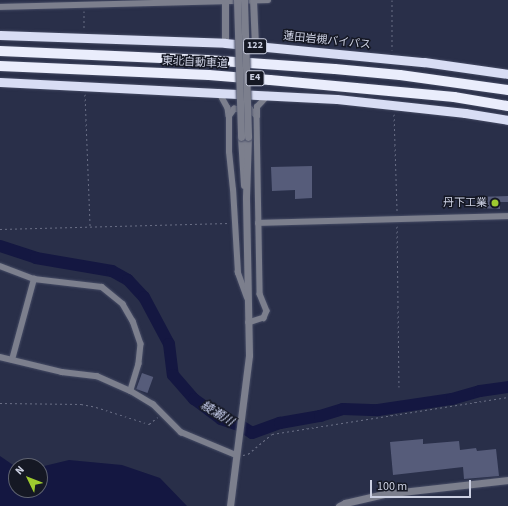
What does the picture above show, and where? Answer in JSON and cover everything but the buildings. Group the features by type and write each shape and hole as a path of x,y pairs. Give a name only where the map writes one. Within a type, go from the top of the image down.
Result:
{"highway":[{"name":"蓮田岩槻バイパス","path":"0,35 225,43 392,59 508,74"},
{"name":"東北自動車道","path":"0,51 200,59 311,67 400,75 508,90"},
{"name":"東北自動車道","path":"0,66 209,75 454,97 508,106"},
{"path":"0,82 219,92 394,104 508,120"}],"street":[{"path":"225,0 225,43"},
{"path":"236,0 244,137"},
{"path":"230,506 249,355 250,323 247,268 246,197 242,171 244,137 244,0"},
{"path":"253,0 255,46"},
{"path":"0,7 268,0"},
{"path":"219,92 228,108 229,152 238,273 249,304"},
{"path":"250,323 264,318 267,311 260,294 256,116 257,107 268,95"},
{"path":"229,116 234,109 250,109 256,116"},
{"path":"258,223 508,216"},
{"path":"0,266 34,279 102,287 123,304 133,321 141,344 139,364 131,391"},
{"path":"12,360 34,279"},
{"path":"0,357 62,372 97,376 131,391 153,404 164,413 181,432 236,455"},
{"path":"339,506 345,502 384,494 508,480"}],"path":[{"path":"392,0 392,59"},
{"path":"84,6 84,37"},
{"path":"85,86 90,227"},
{"path":"394,104 399,387"},
{"path":"0,229 235,223"},
{"path":"236,455 248,454 272,434 508,397"},
{"path":"0,403 81,404 96,407 149,424 164,413"}],"shaded area":[{"path":"0,456 8,462 8,498 48,498 48,465 69,460 122,465 160,478 187,506 0,506"}],"waterway":[{"name":"綾瀬川","path":"0,246 36,258 112,271 128,280 144,297 169,344 173,375 194,399 221,419 241,426 252,433 280,423 320,416 343,409 378,410 452,399 480,391 508,387"}],"place":[{"name":"丹下工業","path":"495,203"}]}
